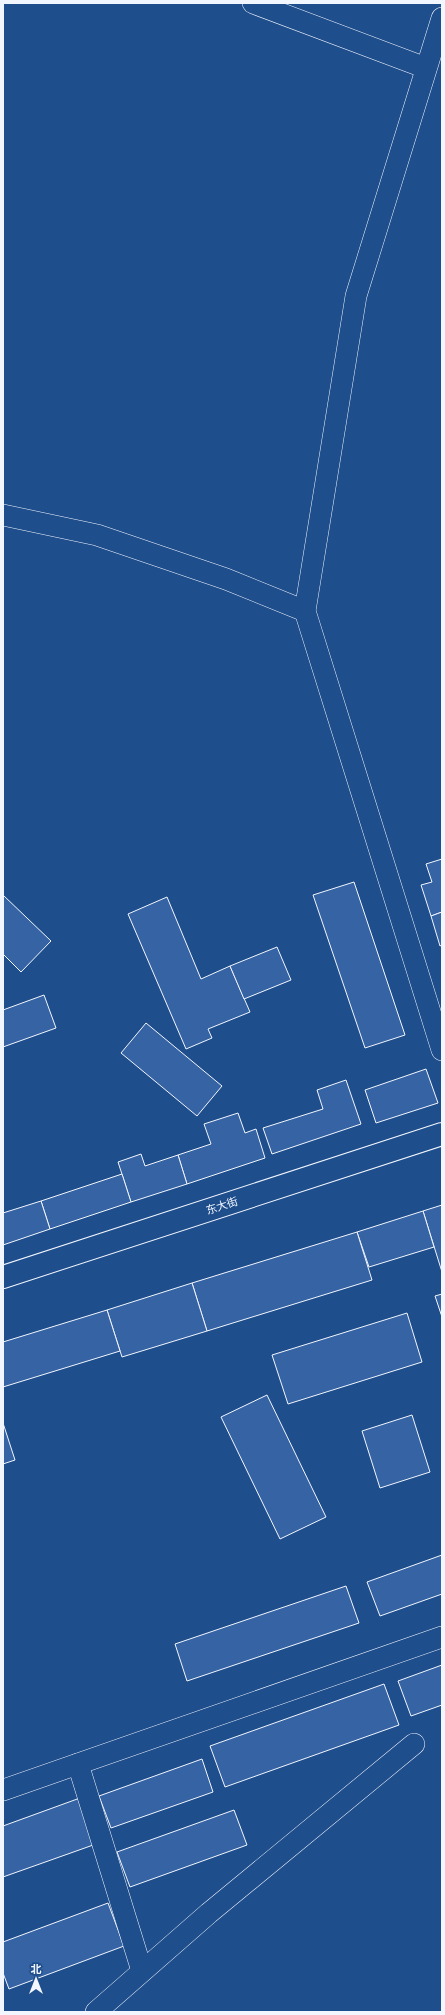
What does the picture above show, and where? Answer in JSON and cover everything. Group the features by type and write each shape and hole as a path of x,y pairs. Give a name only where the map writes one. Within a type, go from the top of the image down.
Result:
{"street":[{"path":"253,3 426,68"},
{"path":"442,18 356,296 305,611 442,1050"},
{"path":"3,515 97,535 226,579 305,611"},
{"name":"东大街","path":"3,1277 442,1134"},
{"path":"3,1790 442,1637"},
{"path":"96,2012 209,1913 414,1744"},
{"path":"78,1764 142,1971"}],"building":[{"path":"442,859 442,912 431,916 421,885 432,882 426,864"},
{"path":"354,882 405,1035 365,1048 313,895"},
{"path":"3,895 51,941 21,972 3,954"},
{"path":"167,897 201,979 230,966 250,1012 208,1029 212,1038 186,1049 128,914"},
{"path":"442,912 442,945 440,946 431,916"},
{"path":"277,947 291,980 244,999 230,966"},
{"path":"44,995 56,1028 3,1047 3,1010"},
{"path":"146,1023 222,1086 197,1116 121,1053"},
{"path":"426,1069 438,1103 376,1123 365,1090"},
{"path":"346,1080 361,1124 272,1154 263,1128 323,1109 317,1090"},
{"path":"238,1113 245,1133 256,1129 265,1158 187,1184 178,1155 211,1144 204,1124"},
{"path":"141,1154 145,1166 178,1155 187,1184 131,1202 118,1162"},
{"path":"122,1174 131,1202 50,1229 41,1201"},
{"path":"41,1201 50,1229 3,1245 3,1213"},
{"path":"442,1205 442,1272 423,1211"},
{"path":"423,1211 434,1247 369,1267 357,1232"},
{"path":"357,1232 372,1280 207,1331 192,1283"},
{"path":"192,1283 207,1331 122,1357 107,1310"},
{"path":"442,1294 442,1317 435,1296"},
{"path":"107,1310 120,1351 3,1387 3,1342"},
{"path":"407,1313 422,1362 288,1404 272,1355"},
{"path":"267,1395 326,1517 280,1539 221,1417"},
{"path":"412,1415 430,1472 380,1488 362,1431"},
{"path":"3,1423 15,1460 3,1464"},
{"path":"442,1555 442,1594 380,1616 367,1582"},
{"path":"346,1586 359,1623 187,1681 175,1644"},
{"path":"442,1665 442,1705 411,1716 398,1681"},
{"path":"384,1684 399,1725 225,1787 210,1746"},
{"path":"202,1759 213,1792 111,1828 99,1796"},
{"path":"80,1798 96,1844 3,1877 3,1826"},
{"path":"234,1810 247,1845 130,1887 117,1852"},
{"path":"108,1903 124,1946 9,1989 3,1973 3,1942"}]}
